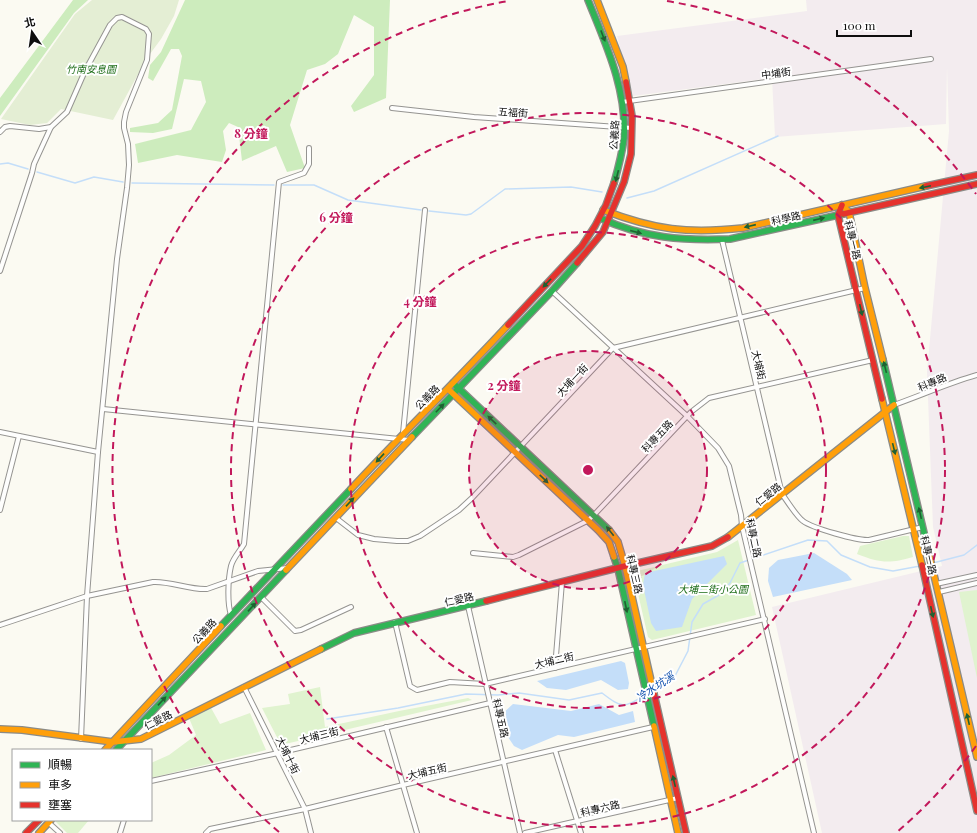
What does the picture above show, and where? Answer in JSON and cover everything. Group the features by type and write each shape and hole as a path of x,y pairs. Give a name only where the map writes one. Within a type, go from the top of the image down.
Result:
{"street":[{"name":"公義路","path":"117,749 552,291 596,242 603,232 624,182 631,154 632,128 631,102 623,66 597,0"},
{"name":"公義路","path":"106,749 403,433 448,389 582,246 600,218 616,180 622,155 624,127 622,102 615,69 590,1"},
{"path":"0,270 34,164 51,127 67,112 85,70 110,25 117,18 122,17 146,29 149,34 147,60 126,112 124,122 128,144 129,165 117,259 98,452 87,596 81,739"},
{"name":"中埔街","path":"622,102 631,102 931,59"},
{"name":"五福街","path":"392,108 474,117 632,128"},
{"path":"0,132 6,127 10,126 39,129 51,127"},
{"path":"231,615 229,609 229,582 233,561 244,544 279,182 304,173 309,164 309,148"},
{"name":"科學路","path":"603,210 622,218 661,228 699,232 743,228 977,175"},
{"path":"948,182 950,190"},
{"name":"科學路","path":"600,218 628,229 656,236 695,240 722,240 746,236 977,184"},
{"name":"科專一路","path":"977,758 976,747 865,288 849,212 842,205 838,215 914,529 977,811"},
{"path":"409,440 403,433 426,210"},
{"name":"大埔街","path":"722,240 782,494"},
{"path":"613,348 865,288"},
{"name":"科專二路","path":"552,291 686,416 718,448 729,466 814,833"},
{"path":"486,361 488,346"},
{"name":"大埔一街","path":"336,518 358,535 374,539 397,542 408,541 420,536 459,510 516,452 613,348"},
{"name":"科專五路","path":"473,553 513,557 587,520 594,515 686,416 709,398 873,360"},
{"name":"科專路","path":"894,405 928,393 954,381 977,375"},
{"name":"科專三路","path":"453,383 607,527 618,542 625,566 686,833"},
{"name":"科專三路","path":"448,389 609,542 618,569 678,833"},
{"name":"仁愛路","path":"0,728 112,742 124,742 141,739 354,633 712,546 742,526 894,405"},
{"path":"103,409 409,440"},
{"path":"0,432 98,452"},
{"path":"0,510 19,436"},
{"path":"782,494 803,521 821,529 862,541 923,527"},
{"path":"0,625 87,596 153,582 162,582 200,590 229,582 258,570 289,568"},
{"path":"926,586 977,575"},
{"path":"555,668 562,582"},
{"path":"928,594 977,583"},
{"path":"261,597 295,631 301,630 351,607"},
{"name":"科專五路","path":"468,606 520,833"},
{"name":"大埔二街","path":"395,622 410,686 417,690 450,682 486,686 555,668 764,619"},
{"name":"大埔十街","path":"244,687 305,809 311,833"},
{"name":"大埔三街","path":"152,781 278,753 489,701"},
{"path":"386,727 417,833"},
{"name":"大埔五街","path":"206,833 210,830 654,727"},
{"path":"963,750 976,747"},
{"path":"555,750 581,833"},
{"path":"966,760 977,758"},
{"name":"科專六路","path":"526,833 678,798"},
{"path":"26,833 38,821"},
{"path":"39,833 50,821 60,833"},
{"path":"120,833 124,821"}],"shaded area":[{"path":"806,0 977,0 977,833 822,833 772,607 942,566 933,527 927,372 949,131 947,67 946,124 775,137 772,78 633,96 617,36 807,11"}],"green space":[{"path":"73,0 88,0 74,13 0,116 0,98"},
{"name":"竹南安息園","path":"92,0 179,0 174,16 161,39 147,58 113,120 61,109 47,123 30,125 1,119 75,14"},
{"path":"185,0 390,0 386,98 354,112 351,106 374,75 374,27 354,15 338,54 325,64 307,70 290,125 305,168 287,172 276,146 242,161 238,127 229,123 223,131 226,150 222,162 177,155 138,163 135,144 191,130 206,102 201,81 184,79 172,129 153,133 130,132 130,128 158,123 172,110 182,56 179,49 171,49 153,81 148,78 150,65 161,52"},
{"path":"909,536 913,557 885,562 857,554 860,546"},
{"name":"大埔二街小公園","path":"738,540 756,615 652,640 648,637 633,572 717,552"},
{"path":"977,590 977,678 959,592"},
{"path":"320,687 325,727 468,698 472,700 281,745 262,708 290,704 288,694"},
{"path":"210,706 220,724 250,713 266,750 152,778 152,763 169,755 196,735 189,718"},
{"path":"55,821 88,821 78,833 67,833"}],"water":[{"path":"814,553 847,574 852,580 773,597 768,581 769,568 778,560"},
{"path":"724,556 727,564 692,599 682,627 656,631 651,623 643,585 645,573"},
{"path":"621,661 625,663 629,683 628,689 618,690 601,680 566,690 547,688 537,681"},
{"path":"513,704 571,711 599,704 619,715 633,711 635,722 574,737 558,735 522,750 514,746 504,731 501,715"}],"waterway":[{"path":"627,198 654,191 778,136"},
{"path":"0,164 8,163 28,169"},
{"path":"37,172 75,183 94,177 123,182"},
{"path":"132,183 274,185"},
{"path":"283,185 314,185 348,200 421,210"},
{"path":"429,211 466,215 471,214 505,189 571,187 602,192"},
{"name":"冷水坑溪","path":"655,689 675,676 688,651 692,622 703,604 719,595 730,583 740,563 808,540 827,541 841,555 870,567 893,571 920,566"},
{"name":"冷水坑溪","path":"933,563 964,555 977,545"},
{"name":"冷水坑溪","path":"327,719 398,708 466,694 498,695 519,693 569,700 602,693 614,702 623,705 645,695"}],"traffic: fast":[{"path":"588,0 614,68 622,102 624,138 614,183"},
{"path":"600,218 632,230 664,237 680,239 730,239 843,214"},
{"path":"412,437 577,263"},
{"path":"883,360 929,554"},
{"path":"453,383 609,530"},
{"path":"221,626 351,489"},
{"path":"614,557 654,726"},
{"path":"117,749 286,570"},
{"path":"321,649 354,633 486,601"}],"traffic: slow":[{"path":"597,0 623,67 626,82"},
{"path":"603,210 639,222 672,229 705,231 723,230 743,228 926,186"},
{"path":"842,205 849,212 865,288 883,360"},
{"path":"351,489 508,325"},
{"path":"448,389 598,530 609,542 614,557"},
{"path":"882,399 922,565"},
{"path":"728,537 894,405"},
{"path":"286,570 412,437"},
{"path":"609,530 618,542 625,566 654,694"},
{"path":"929,554 977,757"},
{"path":"106,749 221,626"},
{"path":"0,729 22,730 113,742 141,739 321,649"},
{"path":"654,726 678,833"},
{"path":"39,833 50,821"}],"traffic: jam":[{"path":"577,263 603,232 624,182 631,154 632,116 626,82"},
{"path":"926,186 977,175"},
{"path":"508,325 582,246 606,205 614,183"},
{"path":"843,214 977,184"},
{"path":"842,205 838,215 882,399"},
{"path":"486,601 712,546 728,537"},
{"path":"922,565 977,811"},
{"path":"654,694 686,833"},
{"path":"26,833 38,821"}]}
